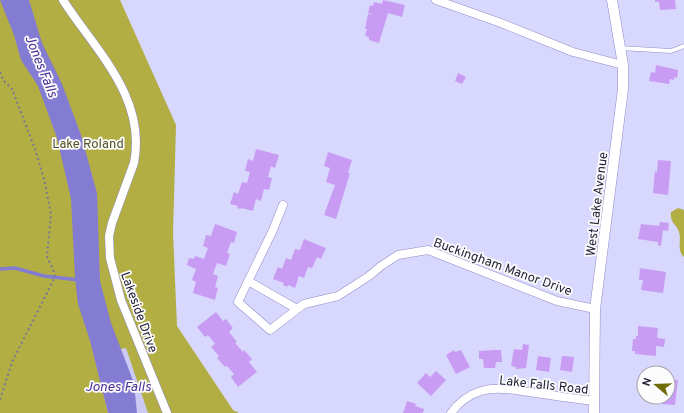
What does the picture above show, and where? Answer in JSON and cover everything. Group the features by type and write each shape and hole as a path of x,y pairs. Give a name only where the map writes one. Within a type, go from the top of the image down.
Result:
{"street":[{"name":"Lakeside Drive","path":"63,0 112,70 128,102 134,118 136,131 136,153 112,222 109,236 110,258 121,300 167,413"},
{"path":"436,0 501,23 572,52 623,65"},
{"name":"West Lake Avenue","path":"594,413 596,309 623,89 623,65 612,0"},
{"name":"Buckingham Manor Drive","path":"283,205 273,230 238,302 270,330 304,304 338,296 398,255 428,250 557,301 596,309"},
{"path":"248,281 297,309"},
{"name":"Lake Falls Road","path":"451,413 460,402 469,396 482,391 496,389 595,401"}],"lane":[{"path":"620,48 672,51 684,46"}],"path":[{"path":"0,72 3,80 12,89 44,180 51,214 48,257 54,268 55,277 12,362 0,400"}],"shaded area":[{"path":"126,348 148,413 137,413 134,383 121,349"}],"green space":[{"name":"Lake Roland","path":"0,0 120,0 176,125 173,233 177,326 233,410 239,413 148,413 126,348 94,355 108,413 0,413"},
{"path":"678,208 684,210 684,257 680,251 680,235 672,221 671,216 671,212"}],"water":[{"name":"Jones Falls","path":"0,0 29,0 42,43 62,84 81,135 97,193 100,281 111,323 134,383 137,413 108,413 90,341 78,304 75,278 71,199 57,138 38,86 21,60 14,35"}],"building":[{"path":"383,0 405,5 402,17 388,13 379,43 369,40 369,37 365,36 367,29 365,29 368,14 374,15 368,13 370,5 373,6 374,2 382,4"},
{"path":"655,0 675,0 676,9 660,10 659,2 655,2"},
{"path":"656,65 678,70 677,78 674,77 674,80 670,79 669,84 649,81 651,72 655,73"},
{"path":"458,73 466,77 462,84 455,81"},
{"path":"256,149 279,155 275,168 271,166 268,177 272,178 269,190 264,189 261,201 256,199 253,211 237,208 238,206 230,204 234,192 238,194 242,182 247,183 250,172 245,171 248,159 253,161"},
{"path":"328,152 352,160 348,173 350,173 336,219 324,215 335,185 326,182 330,168 324,166"},
{"path":"658,160 671,161 668,195 653,193 655,171 657,172"},
{"path":"660,222 669,223 668,231 663,230 661,246 658,245 658,242 638,239 641,224 659,226"},
{"path":"215,224 237,232 234,243 231,242 227,253 230,254 226,266 217,263 213,274 218,276 215,287 218,288 215,300 193,293 196,282 192,280 196,269 187,265 189,258 194,259 195,256 204,259 208,248 203,246 206,235 211,236"},
{"path":"304,239 326,248 321,259 317,257 312,268 308,267 304,278 299,276 295,288 288,285 287,287 283,285 284,283 273,279 278,267 282,269 286,258 291,260 295,249 300,250"},
{"path":"640,268 666,272 663,293 641,290 643,280 639,280"},
{"path":"216,312 223,321 226,319 233,328 229,332 237,342 235,343 252,359 249,362 257,372 238,387 231,377 234,374 217,358 219,356 211,347 215,344 208,335 205,337 197,327"},
{"path":"638,326 658,328 657,338 665,339 664,347 656,346 656,356 635,354 635,351 632,351 633,339 636,339 636,336 638,336"},
{"path":"523,344 529,345 526,368 516,369 516,367 511,366 514,349 522,350"},
{"path":"454,350 455,352 461,350 470,367 456,374 446,355"},
{"path":"501,350 502,362 496,362 495,368 484,368 483,359 479,359 479,351"},
{"path":"538,356 551,358 549,372 536,370"},
{"path":"562,356 574,357 572,372 560,370"},
{"path":"436,371 446,380 431,396 417,383 426,373 430,377"},
{"path":"676,380 678,380 676,397"},
{"path":"407,401 424,409 423,413 403,413"}],"waterway":[{"path":"0,269 15,268 44,276 79,280"}]}
